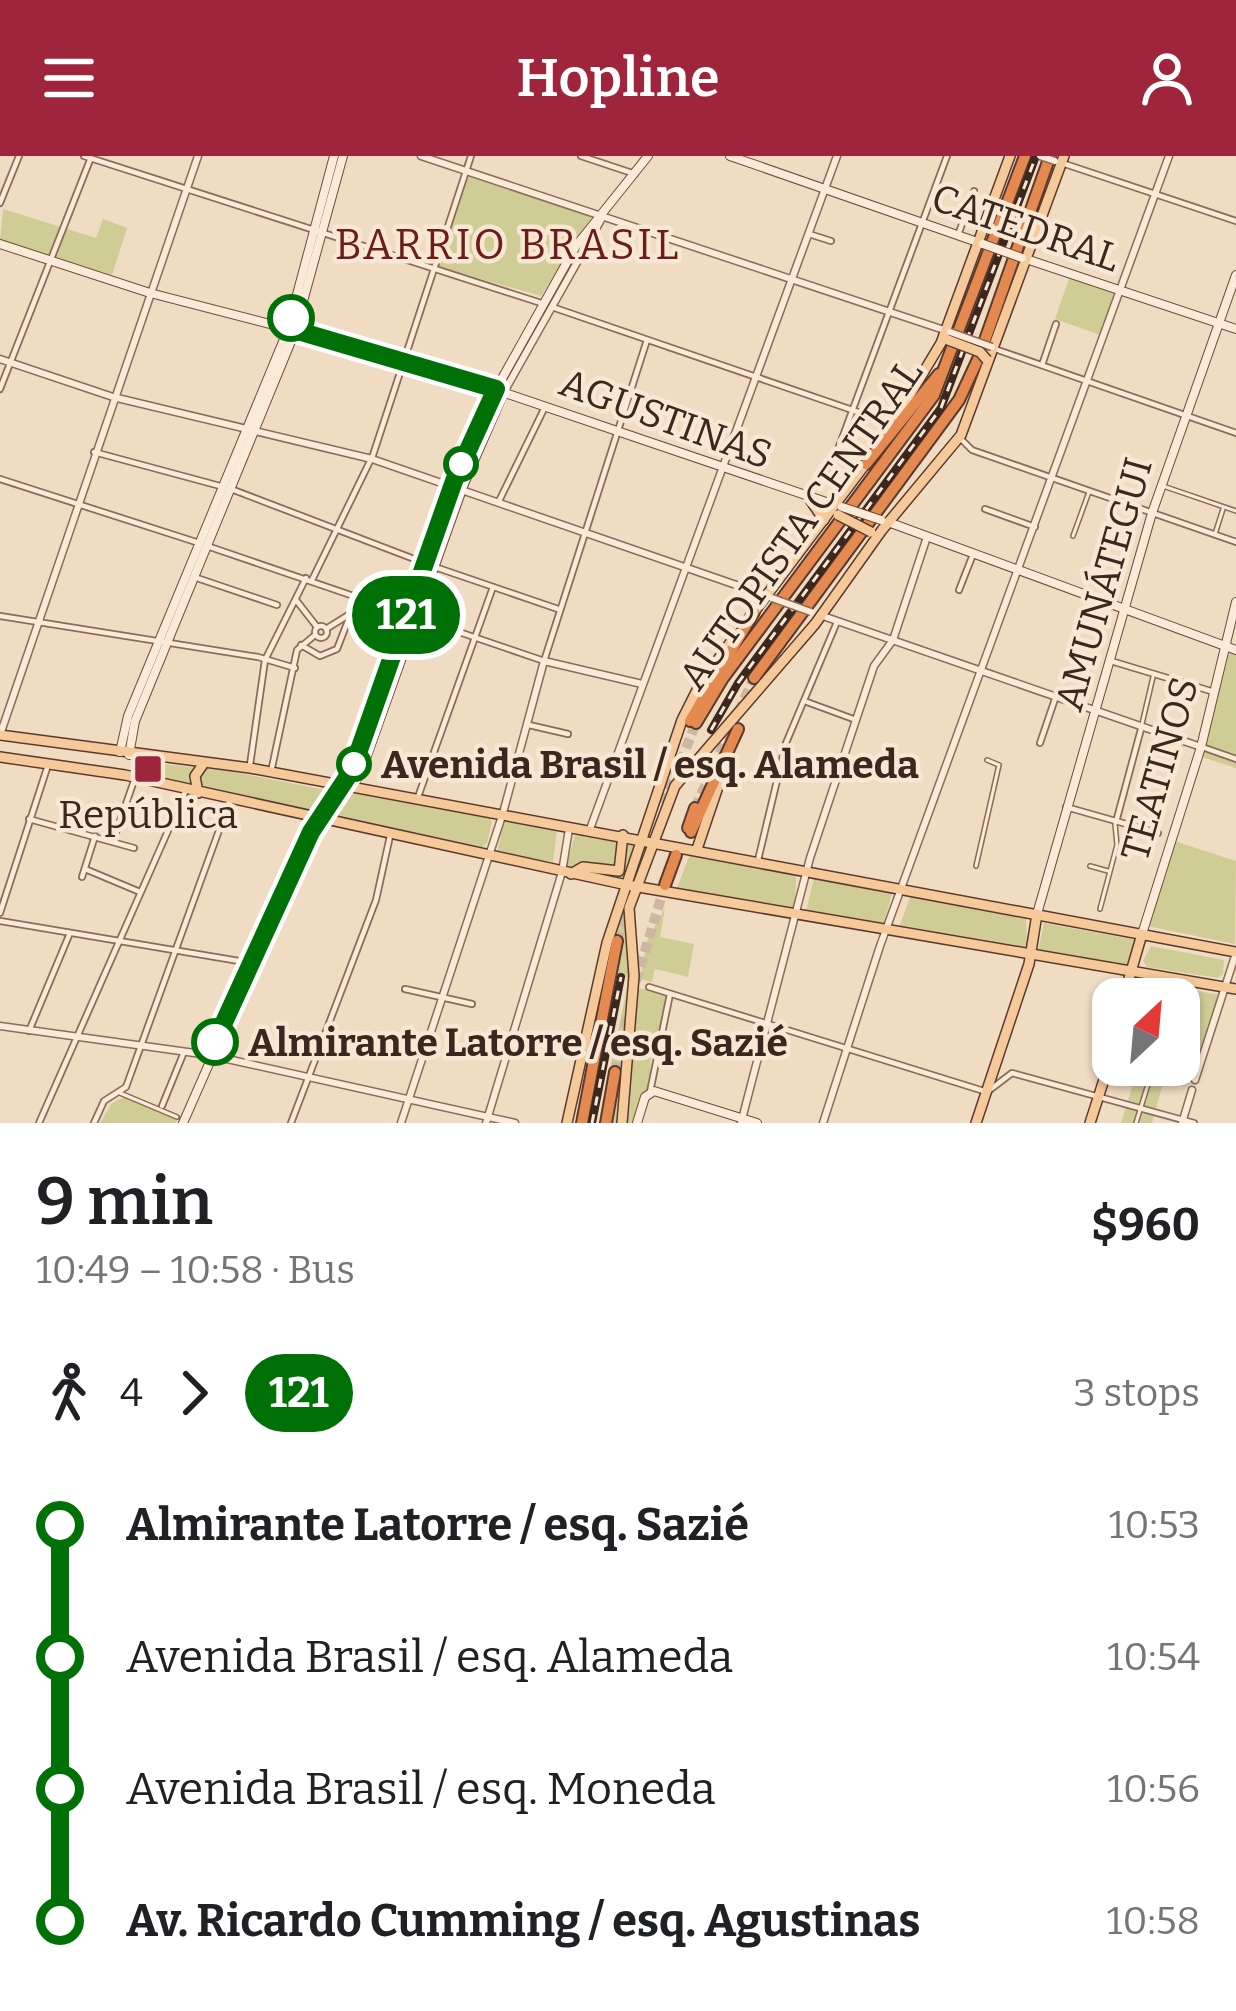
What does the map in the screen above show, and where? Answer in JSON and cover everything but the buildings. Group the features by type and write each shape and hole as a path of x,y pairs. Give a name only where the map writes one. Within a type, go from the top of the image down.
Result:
{"highway":[{"name":"AUTOPISTA CENTRAL","path":"754,612 693,722 913,429 952,357 1024,156"},
{"name":"AUTOPISTA CENTRAL","path":"756,684 958,400 1058,159"},
{"path":"866,464 952,357"},
{"path":"695,808 689,832 738,729"},
{"path":"665,885 676,855"},
{"path":"582,1123 617,941"},
{"path":"606,1123 615,1072"}],"main road":[{"path":"130,776 124,754 149,675 292,329 334,156"},
{"path":"330,186 343,156"},
{"path":"180,1120 317,821 348,785 457,487 500,391 581,237 603,217 648,156"},
{"name":"CATEDRAL","path":"730,156 1236,329"},
{"path":"566,1121 602,960 648,840 690,700 834,513 946,337 1010,156"},
{"path":"648,840 682,772 728,729 756,684 816,614 873,536 962,435 1058,159"},
{"name":"AGUSTINAS","path":"0,244 150,293 405,359 834,513 885,521 972,557 1236,650"},
{"name":"AMUNÁTEGUI","path":"1037,914 1152,513 1236,274"},
{"path":"946,337 980,352 988,363"},
{"path":"811,501 873,536"},
{"path":"163,643 195,577 204,544"},
{"name":"TEATINOS","path":"1129,978 1140,952 1165,835 1201,747 1236,602"},
{"path":"348,785 395,646 412,613"},
{"path":"697,849 756,684"},
{"path":"0,735 348,785 1236,952"},
{"path":"48,764 66,746"},
{"path":"0,757 130,776 317,821 798,917 1231,988"},
{"path":"192,791 204,763"},
{"path":"567,873 583,867 620,870 623,836"},
{"path":"622,1123 634,976 628,917 631,885"},
{"path":"976,1123 1031,955 1037,914"},
{"path":"1090,1123 1101,1086"},
{"path":"637,1123 650,1092 758,1123"}],"street":[{"path":"0,203 19,156"},
{"path":"0,735 199,156"},
{"path":"421,156 1236,433"},
{"path":"250,768 265,660 372,459 471,156"},
{"path":"581,156 634,174"},
{"path":"590,829 837,156"},
{"path":"831,468 947,156"},
{"path":"1040,156 1236,221"},
{"path":"823,1123 886,932 1169,156"},
{"path":"0,389 89,157 546,305 892,424"},
{"path":"958,235 974,190"},
{"path":"809,234 831,241"},
{"path":"1042,365 1056,324"},
{"path":"400,1123 503,814 558,609 647,340"},
{"path":"0,359 113,397 372,459 1236,759"},
{"path":"500,501 545,406"},
{"path":"962,435 969,448 1236,542"},
{"path":"94,452 227,488 558,609"},
{"path":"0,479 412,613 544,661 643,684"},
{"path":"1162,485 1236,511"},
{"path":"1073,536 1090,491"},
{"path":"1214,535 1224,507"},
{"path":"985,509 1035,527"},
{"path":"741,1120 807,870 874,666 893,640 926,540"},
{"path":"959,590 972,557"},
{"path":"195,577 277,605"},
{"path":"418,798 493,587"},
{"path":"333,653 358,595"},
{"path":"296,600 333,653"},
{"path":"271,772 301,645 316,631 350,614"},
{"path":"0,616 295,668"},
{"path":"758,860 786,743 807,703 837,621"},
{"path":"324,638 326,629"},
{"path":"370,638 395,646"},
{"path":"301,645 316,656 333,653"},
{"path":"1111,661 1214,692"},
{"path":"1100,908 1116,822 1153,677"},
{"path":"1040,743 1056,696"},
{"path":"807,703 856,720"},
{"path":"529,725 568,734"},
{"path":"976,866 999,765 987,760"},
{"path":"48,764 0,917 251,963"},
{"path":"113,841 130,776"},
{"path":"40,1123 141,892 192,791"},
{"path":"94,1123 104,1101 120,1093 141,1046 230,800"},
{"path":"1066,808 1165,835"},
{"path":"29,819 134,848"},
{"path":"487,1120 567,873 571,826"},
{"path":"82,878 95,836"},
{"path":"291,1123 376,900 390,836"},
{"path":"1090,866 1110,871"},
{"path":"85,869 141,892"},
{"path":"29,1031 70,933"},
{"path":"1200,1067 1231,988 1236,952"},
{"path":"649,987 986,1092 1012,1073 1194,1123"},
{"path":"405,989 472,1004"},
{"path":"650,1092 670,994"},
{"path":"0,1026 209,1055 515,1123"},
{"path":"162,1106 184,1052"},
{"path":"1136,1123 1148,1086"},
{"path":"1183,1122 1192,1090"},
{"path":"120,1093 180,1120"}],"shaded area":[{"path":"468,176 592,217 541,296 436,266"},
{"path":"3,209 96,238 103,219 127,228 112,275 0,240"},
{"path":"1070,276 1115,292 1100,335 1055,319"},
{"path":"1229,653 1236,655 1236,768 1202,757"},
{"path":"135,761 228,771 336,792 318,815 134,772"},
{"path":"352,791 487,815 492,822 487,843 478,851 331,820"},
{"path":"504,820 557,830 553,862 497,852"},
{"path":"575,835 637,846 625,880 566,868"},
{"path":"1174,841 1236,861 1235,944 1147,926"},
{"path":"690,854 796,876 795,908 677,888"},
{"path":"814,878 892,892 884,924 806,912"},
{"path":"911,895 1026,917 1027,945 1023,949 899,927"},
{"path":"626,901 630,971 618,1123 612,1123 621,1073 610,1070 629,978 616,974 623,943 612,940"},
{"path":"665,908 660,937 694,944 688,977 655,969 652,982 640,979 647,941"},
{"path":"1044,923 1136,940 1129,966 1038,951"},
{"path":"1151,946 1224,960 1223,974 1218,978 1147,967 1143,961"},
{"path":"638,988 664,994 668,1000 651,1058 649,1088 634,1123 626,1123"},
{"path":"1200,991 1221,995 1200,1056"},
{"path":"1133,1086 1162,1086 1152,1123 1121,1123"},
{"path":"130,1094 179,1116 176,1123 100,1123 112,1103"}],"tunnel":[{"path":"695,808 754,678"},
{"path":"664,804 696,723"},
{"path":"636,981 665,885"},
{"path":"617,941 628,906"},
{"path":"615,1072 628,1017"}],"railway":[{"path":"711,730 738,683 941,408 1036,156"},
{"path":"592,1123 621,977"}],"bus line":[{"name":"121","path":"215,1042 311,832 352,770 454,481 496,389 288,328 291,318"}],"place":[{"name":"Avenida Brasil / esq. Alameda","path":"354,764"},
{"name":"República","path":"148,769"},
{"name":"Almirante Latorre / esq. Sazié","path":"215,1042"}],"district":[{"name":"BARRIO BRASIL","path":"508,244"}]}
